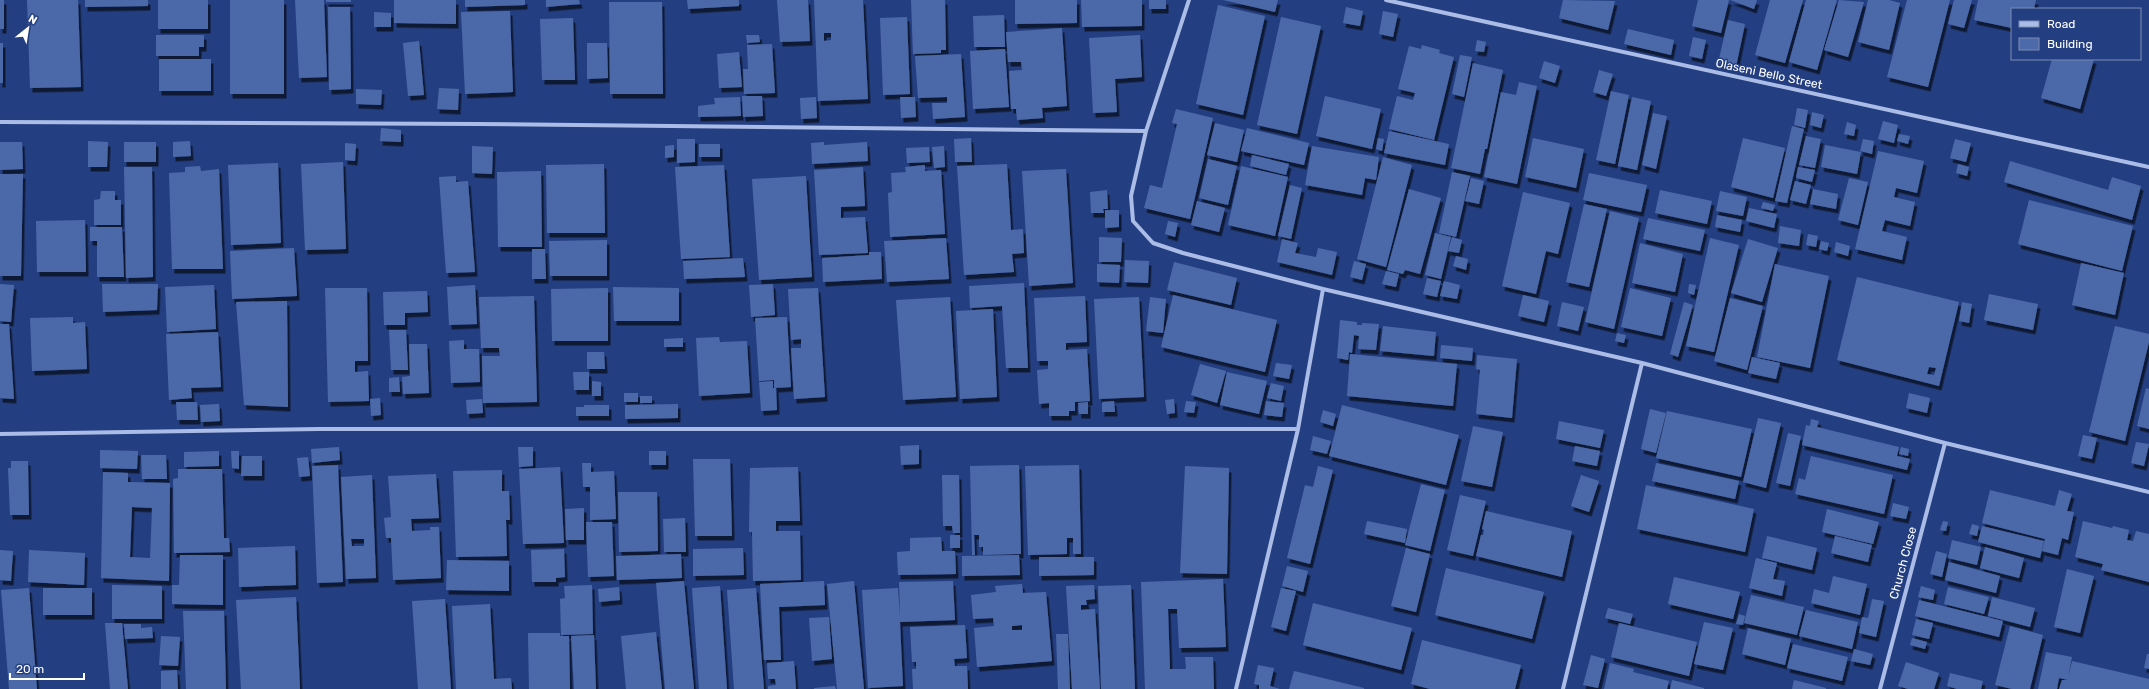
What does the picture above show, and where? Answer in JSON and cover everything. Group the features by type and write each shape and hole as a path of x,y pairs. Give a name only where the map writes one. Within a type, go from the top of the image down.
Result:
{"street":[{"path":"1189,0 1146,131 1131,196 1133,221 1153,243 1183,253 1323,289 1642,363 1945,443 2149,492"},
{"name":"Olaseni Bello Street","path":"1386,0 2149,167"},
{"path":"0,122 469,124 1146,131"},
{"path":"1236,689 1298,429 1323,289"},
{"path":"1563,689 1642,363"},
{"path":"0,434 319,429 1298,429"},
{"name":"Church Close","path":"1880,689 1945,443"}],"building":[{"path":"0,0 4,0 4,29 0,29"},
{"path":"27,0 78,0 81,87 30,88"},
{"path":"85,0 148,0 148,6 85,7"},
{"path":"158,0 208,0 208,29 158,29"},
{"path":"230,0 284,0 284,94 230,94"},
{"path":"295,0 324,0 327,77 299,78"},
{"path":"326,0 351,0 351,2 326,2"},
{"path":"394,0 456,0 456,24 394,23"},
{"path":"465,0 525,0 525,5 465,7"},
{"path":"546,0 579,0 580,4 546,7"},
{"path":"687,0 739,0 739,6 688,9"},
{"path":"777,0 808,0 810,41 780,42"},
{"path":"814,0 863,0 868,99 818,101","holes":["824,33 831,33 831,40 824,41"]},
{"path":"911,0 945,0 946,50 941,50 941,53 913,54"},
{"path":"1015,0 1077,0 1077,23 1015,24"},
{"path":"1081,0 1142,0 1142,26 1082,27"},
{"path":"1149,0 1166,0 1166,9 1149,9"},
{"path":"1223,0 1278,0 1275,12"},
{"path":"1563,0 1615,1 1608,30 1559,18"},
{"path":"1698,0 1729,0 1721,33 1692,26"},
{"path":"1730,0 1757,0 1754,9"},
{"path":"1770,0 1803,0 1785,63 1755,55"},
{"path":"1806,0 1837,0 1817,70 1789,62"},
{"path":"1839,0 1864,2 1848,57 1824,50"},
{"path":"1868,0 1889,0 1900,3 1889,50 1858,42"},
{"path":"1907,0 1950,0 1928,87 1887,77"},
{"path":"1954,0 1972,0 1964,28 1948,24"},
{"path":"1978,0 2036,0 2034,8 2011,8 2011,28 1974,20"},
{"path":"609,2 662,2 663,94 610,94"},
{"path":"1218,5 1265,16 1243,115 1196,104"},
{"path":"328,7 350,7 351,89 329,90"},
{"path":"1346,7 1363,11 1360,26 1343,23"},
{"path":"510,11 513,92 465,94 461,12"},
{"path":"1383,11 1398,14 1393,37 1379,34"},
{"path":"374,12 391,13 391,27 374,27"},
{"path":"1004,15 1005,47 974,47 973,16"},
{"path":"907,17 910,94 883,95 880,18"},
{"path":"1281,17 1321,26 1297,134 1257,125"},
{"path":"573,18 575,80 542,80 540,19"},
{"path":"1728,20 1745,24 1736,67 1718,63"},
{"path":"1062,28 1067,106 1042,108 1043,118 1017,120 1016,109 1011,109 1009,71 1022,70 1021,62 1008,62 1006,32"},
{"path":"1628,29 1674,40 1671,55 1624,44"},
{"path":"156,35 204,35 204,47 199,47 199,56 156,56"},
{"path":"746,35 759,35 760,42 747,43"},
{"path":"1140,35 1142,77 1115,79 1117,112 1093,113 1089,38"},
{"path":"1693,37 1706,40 1702,59 1689,56"},
{"path":"1477,40 1486,42 1484,52 1475,51"},
{"path":"419,41 424,95 408,96 403,43"},
{"path":"0,43 3,43 3,83 0,83"},
{"path":"587,43 607,43 608,78 587,79"},
{"path":"772,44 775,93 744,94 743,69 748,69 747,45"},
{"path":"1422,45 1440,50 1439,53 1454,57 1434,140 1389,129 1397,96 1413,100 1415,93 1398,89 1409,46 1421,49"},
{"path":"1005,49 1009,107 973,109 970,51"},
{"path":"739,52 742,87 719,88 717,54"},
{"path":"961,54 965,117 933,119 932,103 947,103 947,97 918,98 915,56"},
{"path":"1460,55 1472,57 1464,97 1452,94"},
{"path":"159,59 211,59 211,91 159,91"},
{"path":"2052,60 2094,60 2080,109 2041,98"},
{"path":"1544,61 1560,66 1555,83 1539,78"},
{"path":"1473,63 1503,70 1487,149 1485,149 1480,174 1451,168"},
{"path":"1599,70 1613,74 1606,96 1593,92"},
{"path":"1519,82 1537,86 1517,184 1484,177 1501,92 1516,95"},
{"path":"439,88 459,89 458,110 437,109"},
{"path":"356,89 382,90 381,105 356,104"},
{"path":"1611,91 1629,95 1615,164 1596,160"},
{"path":"742,96 762,96 763,116 743,117"},
{"path":"1325,96 1381,109 1372,149 1316,136"},
{"path":"740,97 741,116 698,117 698,106 715,104 714,98"},
{"path":"816,97 817,118 801,119 800,98"},
{"path":"900,97 915,97 916,117 901,118"},
{"path":"1632,97 1651,101 1637,170 1618,166"},
{"path":"1797,108 1808,110 1805,128 1794,125"},
{"path":"1176,109 1213,118 1190,219 1144,208 1150,185 1162,188 1177,124 1172,123"},
{"path":"1812,112 1824,115 1821,128 1810,125"},
{"path":"1653,113 1667,116 1656,169 1642,165"},
{"path":"1883,121 1898,125 1894,143 1878,139"},
{"path":"1847,122 1856,125 1854,136 1844,134"},
{"path":"1215,123 1244,130 1237,162 1207,155"},
{"path":"1792,126 1804,129 1787,203 1775,201"},
{"path":"381,128 401,130 401,142 380,141"},
{"path":"1247,128 1309,143 1304,165 1241,151"},
{"path":"1389,131 1449,144 1445,165 1384,153"},
{"path":"1899,134 1910,136 1908,144 1897,141"},
{"path":"1806,136 1821,139 1815,168 1799,165"},
{"path":"971,138 972,162 955,162 954,139"},
{"path":"1378,138 1384,139 1382,151 1376,149"},
{"path":"1533,138 1584,149 1576,188 1525,177"},
{"path":"1743,138 1785,148 1773,198 1731,187"},
{"path":"677,139 695,139 695,162 677,163"},
{"path":"1863,139 1874,141 1872,154 1860,151"},
{"path":"1955,139 1971,143 1966,162 1950,158"},
{"path":"88,141 108,142 107,167 88,167"},
{"path":"190,141 191,156 173,157 173,142"},
{"path":"0,142 22,142 23,169 0,170"},
{"path":"124,142 156,142 156,162 124,162"},
{"path":"824,142 824,145 867,142 868,161 812,164 811,143"},
{"path":"345,143 356,144 355,161 345,160"},
{"path":"699,144 720,144 720,157 699,157"},
{"path":"674,145 674,157 665,158 665,146"},
{"path":"1825,145 1861,152 1857,174 1821,167"},
{"path":"472,146 493,147 492,174 472,173"},
{"path":"944,146 945,167 934,168 932,147"},
{"path":"1312,146 1379,157 1376,180 1365,178 1362,195 1305,185"},
{"path":"929,147 930,162 907,163 906,148"},
{"path":"1878,151 1924,161 1917,193 1896,188 1894,197 1915,202 1910,226 1885,220 1882,231 1907,237 1902,260 1855,249"},
{"path":"1252,155 1289,164 1286,175 1250,166"},
{"path":"1383,157 1412,165 1386,267 1357,259"},
{"path":"1208,159 1237,166 1228,205 1199,198"},
{"path":"2010,161 2108,190 2112,177 2141,186 2132,220 2004,182"},
{"path":"343,162 346,249 305,250 301,164"},
{"path":"278,163 281,243 231,245 228,165"},
{"path":"604,164 605,233 547,233 546,165"},
{"path":"1007,164 1011,230 1023,229 1024,253 1012,254 1014,272 964,275 957,166"},
{"path":"1958,164 1969,167 1967,176 1956,173"},
{"path":"724,165 730,257 681,259 675,167"},
{"path":"925,165 925,171 941,170 945,234 890,237 888,193 892,192 891,173 906,172 905,167"},
{"path":"200,166 201,171 219,169 223,269 172,269 169,173 185,172 185,167"},
{"path":"1241,166 1288,177 1275,236 1228,225"},
{"path":"124,167 152,167 153,277 126,278"},
{"path":"863,167 865,206 841,207 841,218 865,217 868,253 819,255 814,170"},
{"path":"1798,167 1815,170 1812,182 1796,178"},
{"path":"1066,169 1073,283 1029,286 1022,171"},
{"path":"541,171 542,247 498,247 497,172"},
{"path":"1452,172 1470,176 1456,237 1439,233"},
{"path":"1589,173 1647,185 1641,212 1583,200"},
{"path":"0,174 23,174 21,276 0,276"},
{"path":"456,176 456,182 468,181 475,272 446,273 439,177"},
{"path":"806,176 812,277 759,280 752,179"},
{"path":"1471,178 1484,181 1479,204 1465,201"},
{"path":"1849,178 1868,182 1858,225 1838,220"},
{"path":"1795,181 1811,185 1806,204 1790,200"},
{"path":"1290,185 1302,188 1291,239 1278,236"},
{"path":"1409,189 1441,198 1420,274 1405,270 1403,274 1387,270"},
{"path":"1813,189 1838,194 1836,209 1810,204"},
{"path":"1107,190 1108,209 1103,209 1104,213 1091,213 1090,192"},
{"path":"1660,190 1712,201 1707,224 1655,213"},
{"path":"101,191 115,191 115,200 121,200 121,225 94,225 94,200 100,199"},
{"path":"1720,191 1747,197 1743,216 1716,211"},
{"path":"1523,192 1570,203 1558,254 1546,251 1536,294 1502,286"},
{"path":"2029,200 2133,226 2122,271 2018,244"},
{"path":"1197,201 1225,208 1219,232 1191,225"},
{"path":"1763,202 1775,205 1773,211 1761,208"},
{"path":"1584,204 1607,209 1589,287 1566,282"},
{"path":"1749,208 1777,214 1774,228 1746,221"},
{"path":"1105,210 1119,210 1119,227 1105,228"},
{"path":"1610,211 1639,218 1614,329 1585,322"},
{"path":"1717,215 1742,220 1740,232 1715,227"},
{"path":"1648,218 1705,230 1700,251 1643,239"},
{"path":"85,220 86,272 37,272 36,221"},
{"path":"1168,221 1178,223 1175,237 1165,234"},
{"path":"1780,226 1801,230 1799,246 1778,243"},
{"path":"90,227 122,227 124,277 97,277 97,241 90,241"},
{"path":"1435,233 1451,237 1441,279 1425,275"},
{"path":"1808,234 1818,236 1816,247 1806,245"},
{"path":"1099,237 1122,238 1121,262 1099,262"},
{"path":"1452,237 1462,240 1459,253 1448,251"},
{"path":"946,238 949,279 887,282 884,241"},
{"path":"1710,238 1739,245 1714,352 1686,346"},
{"path":"1282,239 1298,243 1295,253 1316,257 1318,248 1337,252 1332,275 1277,262"},
{"path":"1748,239 1778,248 1762,302 1731,293"},
{"path":"607,240 607,276 550,276 549,241"},
{"path":"1821,241 1829,243 1827,251 1819,249"},
{"path":"1836,242 1850,246 1848,256 1834,252"},
{"path":"1640,243 1683,254 1675,292 1632,283"},
{"path":"294,248 297,296 232,299 230,251"},
{"path":"532,249 545,249 546,279 532,279"},
{"path":"869,252 881,252 882,279 823,282 822,258 869,255"},
{"path":"1456,256 1468,259 1466,270 1453,266"},
{"path":"743,258 745,277 684,279 683,261"},
{"path":"1125,260 1149,261 1148,283 1124,282"},
{"path":"1354,261 1366,264 1362,280 1350,277"},
{"path":"1174,262 1237,278 1231,305 1167,290"},
{"path":"2081,263 2124,273 2115,315 2072,305"},
{"path":"1097,264 1120,265 1119,283 1097,282"},
{"path":"1775,264 1829,276 1810,368 1757,357"},
{"path":"1386,271 1399,274 1396,287 1382,284"},
{"path":"1857,277 1959,302 1939,386 1837,360","holes":["1929,367 1936,368 1934,375 1927,374"]},
{"path":"1427,278 1441,281 1437,297 1423,294"},
{"path":"1444,281 1460,285 1457,299 1440,296"},
{"path":"1024,283 1028,368 1006,368 1002,306 970,308 969,286"},
{"path":"0,284 14,285 11,322 0,321"},
{"path":"102,284 158,284 157,310 103,312"},
{"path":"773,284 775,315 751,317 749,285"},
{"path":"1689,284 1696,285 1694,295 1688,293"},
{"path":"214,285 216,329 167,332 165,287"},
{"path":"475,285 477,324 449,325 447,287"},
{"path":"613,287 679,288 679,321 614,321"},
{"path":"325,288 367,288 368,361 355,361 355,372 368,371 369,401 328,402"},
{"path":"608,288 608,341 552,341 551,289"},
{"path":"818,288 825,397 794,399 791,348 801,348 801,339 791,340 788,289"},
{"path":"1630,288 1671,298 1662,336 1621,327"},
{"path":"427,291 428,312 405,313 405,325 384,325 383,292"},
{"path":"1989,294 2038,304 2033,330 1984,320"},
{"path":"1173,295 1277,320 1265,372 1161,347"},
{"path":"1523,295 1549,301 1544,322 1518,316"},
{"path":"534,296 537,402 483,403 482,356 500,356 499,348 481,348 479,297"},
{"path":"1085,296 1087,342 1066,343 1066,350 1087,349 1090,401 1075,402 1075,411 1069,411 1069,416 1049,416 1049,403 1039,404 1037,370 1048,369 1048,361 1037,361 1034,298"},
{"path":"950,297 956,397 903,400 896,300"},
{"path":"1139,297 1144,397 1099,399 1094,299"},
{"path":"1150,297 1166,299 1163,333 1146,331"},
{"path":"1730,298 1763,306 1747,370 1714,361"},
{"path":"287,301 288,407 244,405 236,302"},
{"path":"1562,302 1584,307 1578,331 1557,326"},
{"path":"1684,302 1693,305 1678,357 1670,354"},
{"path":"1962,302 1972,304 1969,323 1959,321"},
{"path":"993,309 997,397 960,399 956,311"},
{"path":"73,317 73,323 85,322 87,369 32,371 30,318"},
{"path":"787,317 791,387 774,388 774,380 759,381 755,318"},
{"path":"1340,320 1357,322 1357,325 1362,325 1362,323 1379,324 1376,350 1358,349 1359,336 1354,335 1352,353 1349,352 1348,360 1337,358"},
{"path":"0,324 9,324 14,399 0,398"},
{"path":"1383,326 1436,332 1434,356 1380,351"},
{"path":"2115,326 2149,334 2149,342 2125,441 2089,432"},
{"path":"389,330 406,330 408,370 391,370"},
{"path":"218,332 221,387 191,388 192,398 169,400 166,334"},
{"path":"1617,333 1626,335 1624,343 1615,341"},
{"path":"719,337 720,342 747,341 750,393 699,396 696,338"},
{"path":"683,338 683,347 664,347 664,339"},
{"path":"464,340 464,349 479,349 480,382 451,383 449,341"},
{"path":"409,344 427,344 429,393 403,394 402,377 410,376"},
{"path":"1441,345 1473,348 1472,361 1440,358"},
{"path":"587,352 604,352 605,369 587,369"},
{"path":"1350,354 1457,364 1453,406 1347,396"},
{"path":"1477,355 1517,359 1512,418 1476,414 1480,370 1476,369"},
{"path":"1752,357 1780,363 1776,379 1748,373"},
{"path":"1276,363 1292,365 1289,379 1273,376"},
{"path":"1200,364 1226,371 1217,403 1191,395"},
{"path":"573,372 589,372 589,390 574,390"},
{"path":"1227,372 1267,381 1259,414 1220,405"},
{"path":"399,377 400,392 389,392 389,378"},
{"path":"592,381 601,382 601,396 592,396"},
{"path":"773,381 773,388 776,388 777,410 761,411 759,382"},
{"path":"1271,383 1284,386 1281,401 1267,398"},
{"path":"2146,388 2149,389 2149,429 2137,426"},
{"path":"624,393 638,393 638,402 624,402"},
{"path":"1909,393 1930,398 1927,413 1906,408"},
{"path":"640,396 652,396 652,403 640,403"},
{"path":"380,398 381,415 371,416 370,399"},
{"path":"482,399 483,413 467,414 466,400"},
{"path":"1174,399 1175,413 1167,414 1165,400"},
{"path":"1114,401 1115,412 1102,412 1102,402"},
{"path":"1186,401 1196,402 1194,413 1184,412"},
{"path":"1266,401 1284,403 1282,417 1264,415"},
{"path":"176,402 197,402 198,420 177,420"},
{"path":"1088,402 1088,414 1079,414 1078,403"},
{"path":"219,404 220,421 201,422 200,405"},
{"path":"678,404 678,418 625,419 625,405"},
{"path":"584,405 609,405 609,416 576,416 576,407 584,407"},
{"path":"1342,405 1459,435 1446,485 1329,456"},
{"path":"1650,409 1666,413 1656,453 1641,449"},
{"path":"1323,410 1336,414 1333,426 1320,422"},
{"path":"1667,411 1752,429 1741,477 1656,458"},
{"path":"1758,418 1781,423 1766,488 1743,482"},
{"path":"1811,419 1819,421 1817,427 1899,447 1897,456 1910,459 1907,470 1802,445 1806,425 1810,426"},
{"path":"1559,421 1604,430 1600,448 1556,439"},
{"path":"1473,426 1503,432 1492,487 1461,481"},
{"path":"1788,433 1801,436 1790,486 1776,483"},
{"path":"2083,435 2097,438 2092,459 2078,456"},
{"path":"1313,436 1331,441 1327,454 1310,450"},
{"path":"2136,442 2149,444 2144,466 2131,463"},
{"path":"919,445 919,464 901,465 900,446"},
{"path":"1575,446 1600,451 1597,466 1572,461"},
{"path":"339,447 340,460 312,463 311,449"},
{"path":"518,447 533,447 533,466 519,467"},
{"path":"1901,447 1909,449 1908,456 1899,454"},
{"path":"100,450 138,451 137,469 100,468"},
{"path":"219,451 219,466 184,467 184,452"},
{"path":"231,451 239,451 239,469 232,468"},
{"path":"649,451 666,451 666,465 649,465"},
{"path":"141,455 166,455 167,479 142,479"},
{"path":"242,456 262,456 262,476 241,476"},
{"path":"1811,456 1893,475 1884,514 1795,494 1799,478 1805,480"},
{"path":"308,457 310,476 299,477 297,458"},
{"path":"693,459 730,459 732,536 695,536"},
{"path":"11,461 28,461 29,515 10,515 8,468 11,468"},
{"path":"582,463 591,463 591,472 614,471 616,519 590,520 590,487 583,487"},
{"path":"1656,463 1739,481 1735,499 1652,481"},
{"path":"338,465 343,582 317,583 312,466"},
{"path":"1019,465 1021,554 983,555 983,547 979,547 979,535 974,535 975,555 972,555 970,466"},
{"path":"1079,465 1081,554 1073,554 1073,538 1067,538 1067,554 1028,555 1025,466"},
{"path":"1185,466 1229,468 1227,574 1180,573"},
{"path":"1318,466 1333,470 1310,564 1287,558 1305,485 1313,487"},
{"path":"560,467 564,543 523,544 519,469"},
{"path":"798,467 800,521 776,521 776,531 800,531 801,580 753,581 752,532 749,532 750,468"},
{"path":"178,469 222,469 224,538 229,538 230,552 174,553 173,479 178,478"},
{"path":"502,470 502,491 509,491 510,520 506,520 507,556 456,557 453,471"},
{"path":"103,472 128,473 128,482 170,483 169,581 101,578","holes":["132,507 152,508 150,558 130,557"]},
{"path":"436,474 439,518 411,519 412,531 430,530 430,527 439,527 441,578 393,580 391,538 386,538 384,518 391,517 388,476"},
{"path":"372,475 376,578 346,579 341,477","holes":["351,539 364,539 364,546 352,546"]},
{"path":"942,475 959,475 960,533 953,533 952,526 943,526"},
{"path":"1581,475 1599,481 1589,512 1571,506"},
{"path":"1421,484 1445,490 1430,551 1405,545"},
{"path":"1646,485 1754,509 1745,552 1637,529"},
{"path":"1990,490 2055,506 2059,490 2072,494 2067,511 2074,512 2068,540 2062,538 2058,555 2042,551 2045,539 1982,523"},
{"path":"618,492 657,492 658,551 619,552"},
{"path":"1460,495 1486,501 1473,556 1447,550"},
{"path":"1893,503 1909,507 1906,519 1890,516"},
{"path":"584,508 584,540 566,540 565,509"},
{"path":"1827,509 1879,522 1873,544 1822,532"},
{"path":"1486,511 1572,531 1562,577 1476,556 1481,535 1483,535 1484,530 1482,529"},
{"path":"685,518 686,552 664,552 663,519"},
{"path":"1367,521 1407,529 1405,543 1364,534"},
{"path":"1943,521 1948,522 1946,531 1940,530"},
{"path":"2083,521 2112,528 2113,526 2129,530 2127,540 2133,541 2136,531 2149,534 2149,582 2101,570 2103,564 2075,557"},
{"path":"586,522 612,522 614,576 588,577"},
{"path":"1972,524 1979,526 1977,536 1969,534"},
{"path":"1982,526 2044,541 2040,558 1978,542"},
{"path":"950,535 960,535 960,548 950,548"},
{"path":"1767,536 1817,548 1812,570 1762,558"},
{"path":"1835,536 1872,545 1868,562 1831,553"},
{"path":"941,537 942,551 955,551 956,574 898,575 897,552 910,551 910,538"},
{"path":"1952,540 1981,547 1977,565 1948,558"},
{"path":"295,546 296,585 239,587 238,548"},
{"path":"1985,547 2024,558 2019,578 1980,568"},
{"path":"743,548 744,575 693,576 693,549"},
{"path":"1406,548 1430,554 1416,612 1391,606"},
{"path":"564,549 565,577 556,578 556,582 532,582 531,550"},
{"path":"0,550 13,551 11,581 0,580"},
{"path":"29,550 85,553 84,585 28,582"},
{"path":"1936,551 1947,554 1942,577 1930,574"},
{"path":"681,554 682,578 617,580 616,556"},
{"path":"180,555 223,555 223,605 172,604 172,585 179,585"},
{"path":"1019,555 1020,575 962,576 962,556"},
{"path":"1039,557 1094,557 1094,575 1039,576"},
{"path":"1756,558 1777,563 1773,579 1785,581 1782,596 1749,588"},
{"path":"447,560 509,561 509,591 446,590"},
{"path":"1949,562 2000,576 1996,593 1945,580"},
{"path":"1287,566 1308,571 1303,592 1282,586"},
{"path":"1446,568 1544,592 1532,639 1435,615"},
{"path":"2067,569 2094,576 2080,633 2054,627"},
{"path":"1833,576 1867,584 1860,615 1811,603 1814,589 1829,593"},
{"path":"1674,577 1740,592 1733,619 1668,604"},
{"path":"1223,579 1226,647 1179,648 1177,609 1168,609 1170,669 1186,669 1185,657 1213,657 1214,689 1145,689 1141,582"},
{"path":"684,581 694,689 665,689 656,583"},
{"path":"824,581 825,605 779,607 781,660 764,660 760,584"},
{"path":"854,581 864,689 837,689 827,584"},
{"path":"953,581 955,620 900,622 903,686 868,688 862,590 898,588 900,617 899,582"},
{"path":"1022,584 1023,593 1046,592 1052,661 977,667 974,628 994,626 993,618 973,619 971,595 996,592 995,586","holes":["1022,625 1022,630 1012,630 1012,626"]},
{"path":"112,585 162,586 162,619 112,619"},
{"path":"592,585 593,634 561,635 560,599 565,598 564,586"},
{"path":"1094,585 1095,599 1086,600 1087,605 1081,605 1081,610 1095,609 1100,689 1072,689 1066,586"},
{"path":"1131,585 1135,689 1101,689 1098,586"},
{"path":"720,586 727,689 699,689 692,588"},
{"path":"1921,586 1935,590 1933,600 1918,597"},
{"path":"619,587 620,600 599,602 598,589"},
{"path":"1948,587 1989,597 1984,614 1944,604"},
{"path":"29,588 37,689 9,689 1,590"},
{"path":"43,588 92,588 92,615 43,615"},
{"path":"756,588 764,689 734,689 727,590"},
{"path":"1281,588 1296,591 1286,631 1271,627"},
{"path":"1751,595 1804,607 1797,635 1744,623"},
{"path":"296,597 300,689 241,689 236,600"},
{"path":"1992,597 2035,608 2030,627 1988,616"},
{"path":"445,599 451,689 418,689 412,601"},
{"path":"1872,599 1884,601 1876,637 1859,633 1862,617 1868,618"},
{"path":"1919,600 2003,621 1999,637 1915,616"},
{"path":"1313,603 1412,628 1401,670 1303,645"},
{"path":"490,604 494,679 511,678 512,689 456,689 452,606"},
{"path":"1608,608 1633,614 1630,624 1605,618"},
{"path":"1806,610 1858,622 1852,649 1799,636"},
{"path":"183,611 224,611 226,689 186,689"},
{"path":"1739,614 1745,616 1743,625 1736,624"},
{"path":"829,617 832,659 812,661 809,618"},
{"path":"1916,619 1933,623 1929,639 1912,635"},
{"path":"1704,622 1733,628 1723,670 1694,664"},
{"path":"105,623 122,623 128,689 110,689"},
{"path":"1619,623 1697,642 1689,676 1611,657"},
{"path":"124,624 141,624 141,628 152,627 153,638 125,639"},
{"path":"965,625 967,658 954,659 955,666 967,666 968,689 913,689 912,669 916,669 916,662 912,662 910,627"},
{"path":"2010,626 2043,635 2030,689 2012,689 1995,685"},
{"path":"1748,628 1791,639 1785,665 1742,654"},
{"path":"656,632 662,689 626,689 621,636"},
{"path":"528,633 560,633 560,636 569,636 570,689 529,689"},
{"path":"1056,634 1068,634 1070,689 1058,689"},
{"path":"594,635 596,689 574,689 571,636"},
{"path":"161,636 180,637 178,666 159,665"},
{"path":"1912,638 1927,642 1925,649 1910,645"},
{"path":"1422,640 1521,665 1515,689 1430,689 1411,684"},
{"path":"1793,644 1848,657 1842,681 1787,668"},
{"path":"1854,649 1873,654 1870,665 1851,661"},
{"path":"2046,652 2072,657 2068,677 2072,661 2149,679 2149,689 2059,689 2062,680 2068,680 2059,678 2057,689 2038,689"},
{"path":"2147,654 2149,654 2149,669 2144,668"},
{"path":"1591,655 1605,659 1598,688 1583,685"},
{"path":"794,661 796,689 768,689 768,686 776,685 775,679 768,679 767,663"},
{"path":"1906,662 1939,673 1934,689 1908,689 1898,686"},
{"path":"1610,663 1634,669 1633,672 1669,681 1667,689 1604,689"},
{"path":"1258,665 1274,668 1270,686 1280,689 1259,689 1259,685 1254,684"},
{"path":"177,670 178,689 161,689 161,671"},
{"path":"1294,671 1364,688 1364,689 1289,689"},
{"path":"1950,673 1983,681 1981,689 1957,689 1947,686"},
{"path":"1672,680 1704,688 1704,689 1670,689"},
{"path":"1794,680 1826,688 1826,689 1792,689"},
{"path":"835,686 836,689 814,689 814,688"}]}
